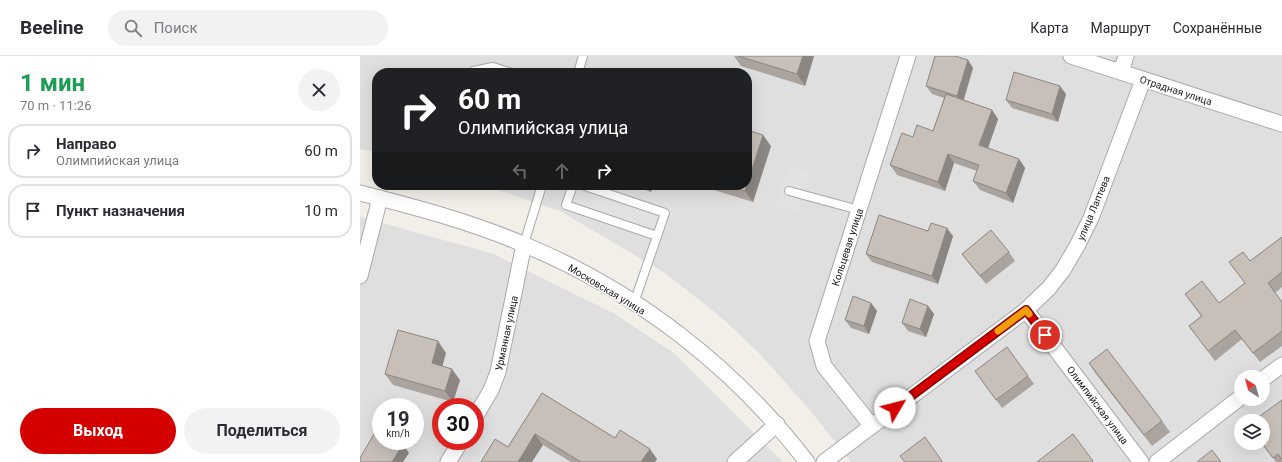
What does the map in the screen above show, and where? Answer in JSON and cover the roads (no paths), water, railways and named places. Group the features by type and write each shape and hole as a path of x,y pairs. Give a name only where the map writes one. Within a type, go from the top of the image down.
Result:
{"street":[{"name":"Кольцевая улица","path":"871,425 824,366 817,341 908,56"},
{"name":"Отрадная улица","path":"1071,56 1282,124"},
{"path":"1121,72 1126,56"},
{"name":"улица Лаптева","path":"824,462 871,425 1026,310 1049,288 1063,270 1091,218 1143,80"},
{"name":"Московская улица","path":"360,193 469,224 524,244 595,279 634,303 682,337 726,373 745,390 777,424 807,462"},
{"path":"360,276 380,198"},
{"name":"Урманная улица","path":"484,402 491,390 498,372 524,244"},
{"name":"Олимпийская улица","path":"1026,310 1141,462"},
{"path":"1270,374 1282,365"},
{"path":"1157,462 1234,402"},
{"path":"735,462 777,424"},
{"path":"448,462 455,450"}],"lane":[{"path":"579,68 583,56"},
{"path":"524,244 540,190"},
{"path":"571,190 566,205 657,236"},
{"path":"597,190 665,213 634,303"},
{"path":"789,191 859,210"}]}
